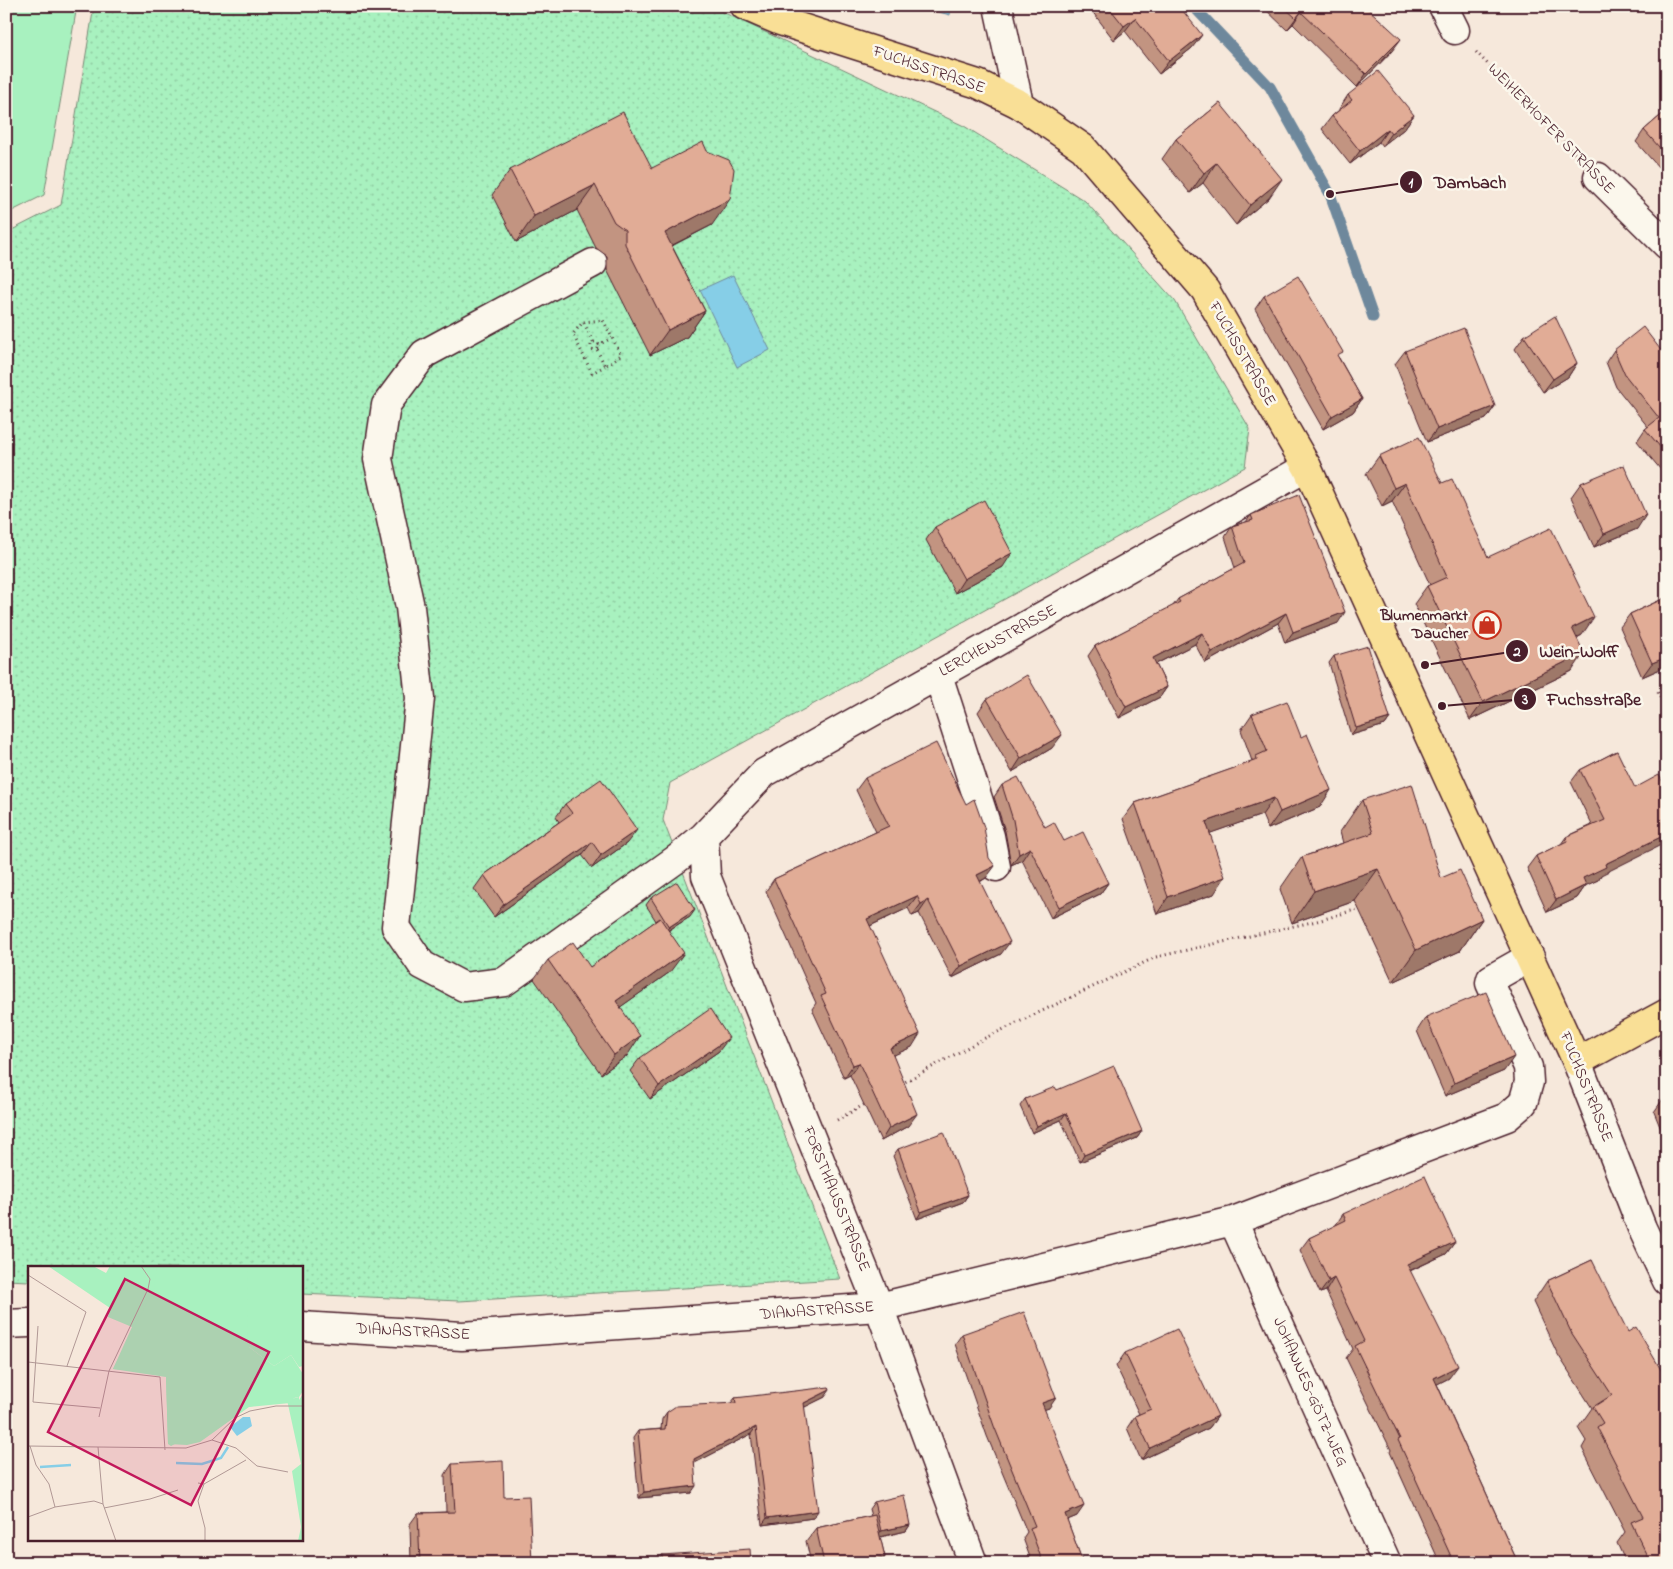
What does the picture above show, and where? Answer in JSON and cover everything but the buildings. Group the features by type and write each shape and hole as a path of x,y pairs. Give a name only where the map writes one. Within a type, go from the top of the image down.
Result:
{"main road":[{"name":"FUCHSSTRASSE","path":"745,6 780,21 978,84 1019,104 1083,148 1205,290 1307,467 1577,1062"},
{"path":"1577,1062 1667,1014"}],"street":[{"path":"998,6 1019,104"},
{"name":"WEIHERHOFER STRASSE","path":"1598,178 1667,245"},
{"name":"LERCHENSTRASSE","path":"593,263 424,354 386,405 378,460 410,607 420,698 396,927 422,965 464,987 504,982 678,858 704,836 764,774 1307,467"},
{"path":"938,675 990,836 996,867"},
{"name":"FORSTHAUSSTRASSE","path":"704,836 706,876 880,1306 973,1563"},
{"name":"DIANASTRASSE","path":"302,1326 462,1336 880,1306 1233,1222 1507,1117 1523,1103 1529,1082 1528,1067 1490,983 1491,979 1530,958"},
{"name":"FUCHSSTRASSE","path":"1577,1062 1642,1228 1667,1281"},
{"name":"JOHANNES-GÖTZ-WEG","path":"1233,1222 1387,1563"},
{"path":"6,1324 28,1323"}],"path":[{"name":"WEIHERHOFER STRASSE","path":"1449,18 1598,178"},
{"path":"603,320 621,355 592,373 573,334 584,322 603,320"},
{"path":"584,322 593,342 598,345"},
{"path":"598,345 612,338"},
{"path":"583,352 591,348 593,342"},
{"path":"598,345 597,350 605,366"},
{"path":"591,348 597,350"},
{"path":"1667,688 1658,692 1667,714"},
{"path":"896,1086 982,1038 1156,957 1321,920 1367,906"},
{"path":"810,1134 871,1101"}],"green space":[{"path":"6,6 77,6 44,195 6,214"},
{"path":"94,6 710,6 964,126 1085,201 1175,301 1250,429 1245,467 670,783 663,820 840,1279 459,1301 302,1294 302,1266 28,1266 28,1281 6,1280 6,233 61,205"}],"water":[{"path":"916,6 951,6 950,15"},
{"path":"733,275 770,350 737,367 700,290"}],"waterway":[{"path":"1193,6 1270,87 1330,194 1373,317"}],"place":[{"name":"Dambach","path":"1330,194"},
{"name":"Blumenmarkt Daucher","path":"1487,625"},
{"name":"Wein-Wolff","path":"1425,665"},
{"name":"Fuchsstraße","path":"1442,706"}]}
